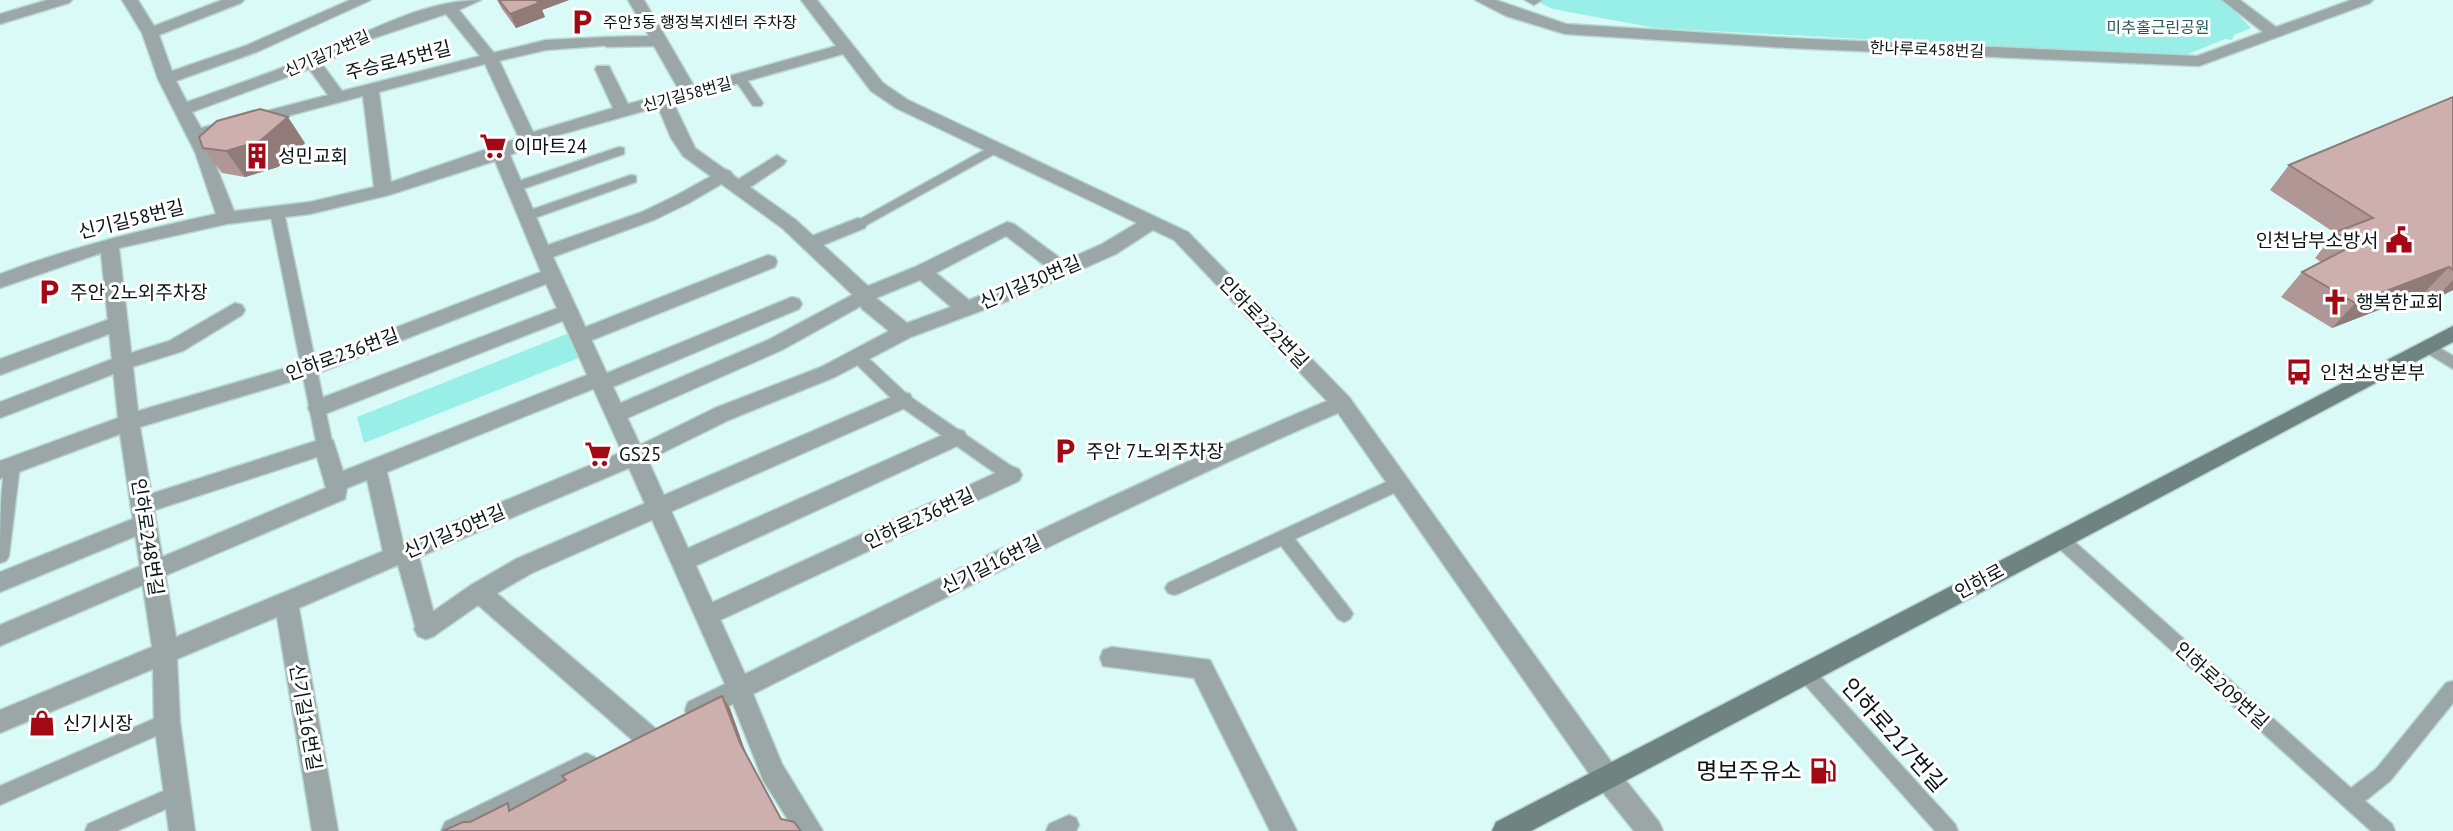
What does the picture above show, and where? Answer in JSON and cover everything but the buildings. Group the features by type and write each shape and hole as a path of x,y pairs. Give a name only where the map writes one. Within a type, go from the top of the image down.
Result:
{"main road":[{"name":"인하로","path":"1505,831 2453,333"}],"street":[{"path":"0,19 64,0"},
{"path":"130,0 150,33 166,79 204,152 227,218"},
{"path":"150,33 236,0"},
{"path":"166,79 348,18 363,0"},
{"name":"신기길72번길","path":"183,110 312,62 348,18 448,8 473,0"},
{"path":"636,0 689,92"},
{"name":"인하로222번길","path":"809,0 877,87 901,104 1181,236 1342,403 1606,776 1650,831"},
{"name":"한나루로458번길","path":"1483,0 1512,13 1565,29 1789,43 2199,61 2365,0"},
{"path":"2230,0 2274,33"},
{"path":"448,8 490,58 529,141"},
{"name":"주승로45번길","path":"195,135 337,96 371,91 546,45 660,41"},
{"name":"신기길58번길","path":"0,281 55,260 109,244 227,218 310,208 383,191 623,111 741,80 846,48"},
{"path":"312,62 337,96"},
{"path":"603,69 623,111"},
{"path":"371,91 383,191"},
{"path":"663,99 689,152 707,167 732,181 811,244 865,295 869,304 904,331"},
{"path":"497,154 502,157 568,312 708,615 772,771 810,831"},
{"name":"인하로236번길","path":"6,467 129,422 309,369 547,265 683,199 777,161"},
{"name":"신기길30번길","path":"0,722 673,440 722,414 828,372 904,331 966,309 1109,249 1152,222"},
{"path":"811,244 858,223"},
{"path":"616,414 775,345 865,295 922,272 1007,228 1062,269"},
{"name":"인하로248번길","path":"109,244 129,422 165,654 167,722 182,831"},
{"path":"580,337 768,262"},
{"path":"922,272 966,309"},
{"path":"336,483 792,304"},
{"path":"0,411 122,363 176,346 235,310"},
{"path":"318,408 568,312"},
{"path":"0,367 118,323"},
{"path":"374,467 426,629 478,592 524,566 903,400"},
{"name":"신기길16번길","path":"454,831 1083,518 1192,467 1342,403"},
{"path":"683,561 956,437"},
{"path":"0,582 144,514 325,446 337,493 0,636"},
{"name":"인하로236번길","path":"708,615 1010,475"},
{"path":"478,592 646,736"},
{"name":"신기길16번길","path":"286,603 325,831"},
{"path":"1112,658 1201,668 1283,831"}],"lane":[{"path":"741,80 757,103"},
{"path":"858,223 995,148"},
{"path":"515,187 618,151"},
{"path":"527,216 631,179"},
{"path":"276,212 325,446"},
{"path":"2427,346 2453,363"},
{"name":"인하로236번길","path":"858,357 903,400 1010,475"},
{"path":"0,556 6,467"},
{"path":"1174,588 1399,483"},
{"path":"1284,537 1344,614"},
{"name":"인하로209번길","path":"2060,539 2385,831"},
{"name":"인하로217번길","path":"1805,672 1948,831"},
{"path":"2351,800 2383,775 2453,689"},
{"path":"0,796 167,722"},
{"path":"95,831 177,794"}],"green space":[{"name":"미추홀근린공원","path":"1533,0 2224,0 2251,28 2234,35 2232,40 2225,39 2183,56 1655,28 1553,9"},
{"path":"569,333 581,357 364,443 357,417"}],"place":[{"name":"주안3동 행정복지센터 주차장","path":"582,22"},
{"name":"이마트24","path":"493,146"},
{"name":"성민교회","path":"257,156"},
{"name":"인천남부소방서","path":"2399,240"},
{"name":"주안 2노외주차장","path":"49,292"},
{"name":"행복한교회","path":"2335,302"},
{"name":"인천소방본부","path":"2299,372"},
{"name":"주안 7노외주차장","path":"1065,451"},
{"name":"GS25","path":"598,454"},
{"name":"신기시장","path":"42,723"},
{"name":"명보주유소","path":"1823,771"}]}
